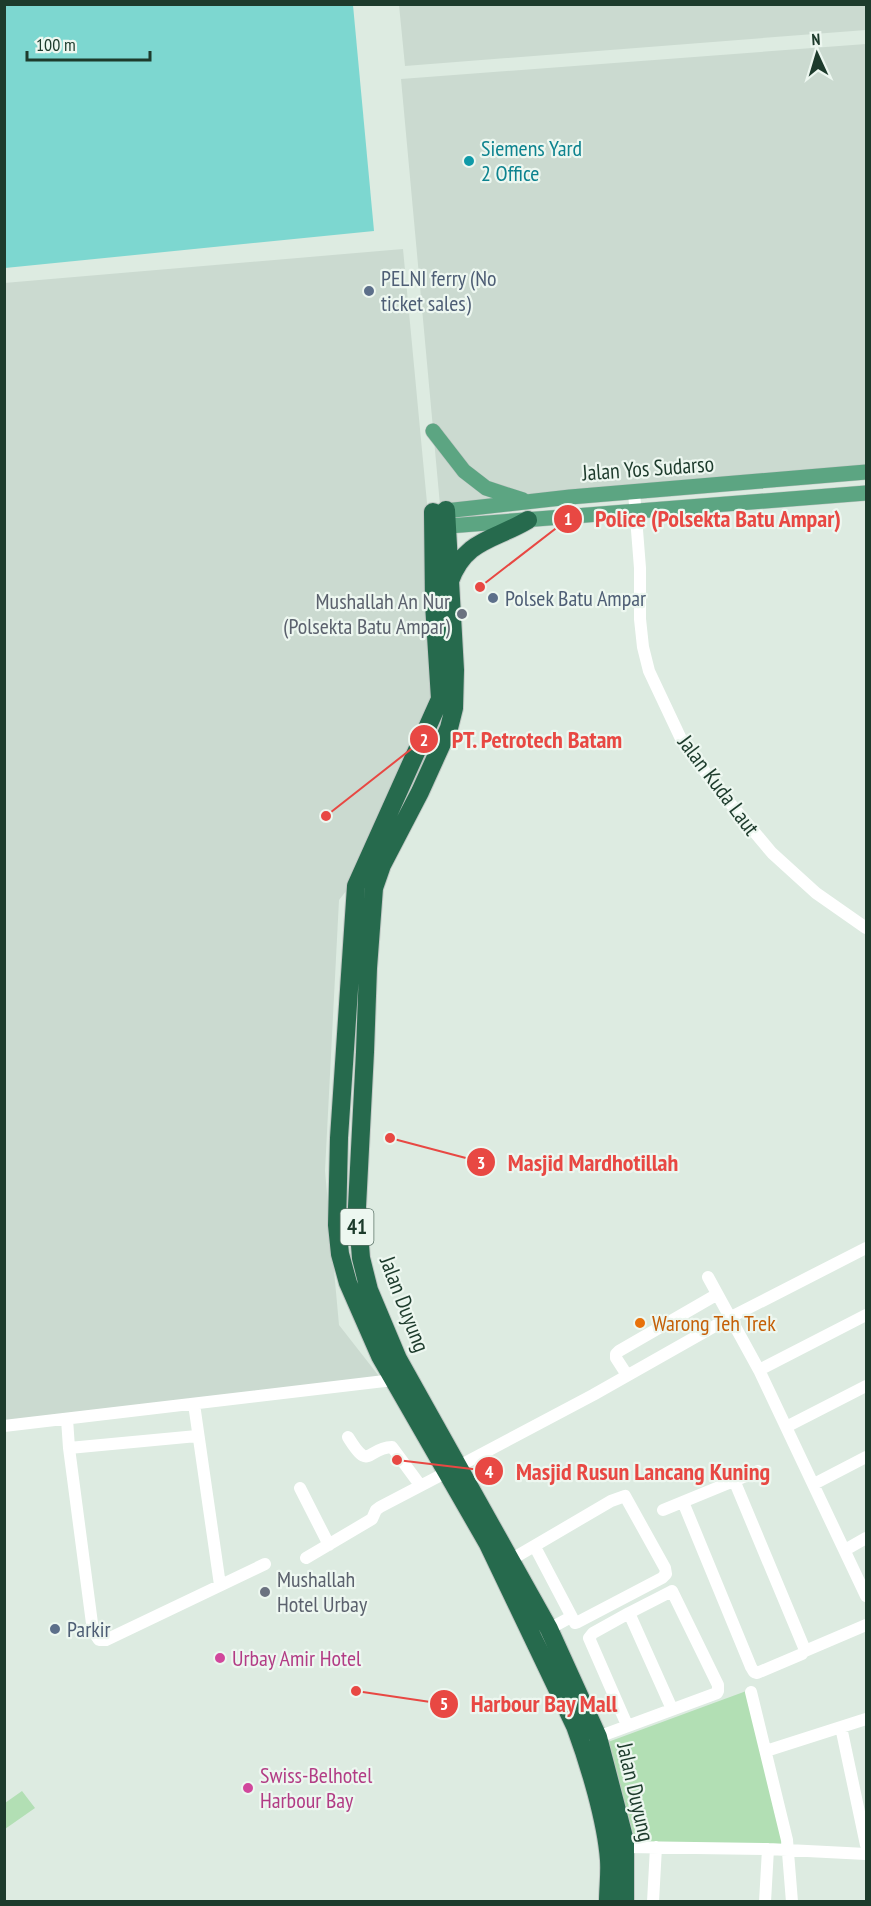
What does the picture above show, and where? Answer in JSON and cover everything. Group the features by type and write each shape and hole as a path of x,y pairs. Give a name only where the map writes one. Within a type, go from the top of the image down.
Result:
{"highway":[{"name":"Jalan Duyung","path":"440,519 449,584 455,691 453,718 420,792 377,875 371,902 357,1207 360,1258 364,1276 398,1359 488,1544 540,1624 586,1757 607,1850 608,1902"},
{"name":"Jalan Duyung","path":"440,519 434,604 440,699 438,708 364,864 356,886 339,1138 337,1225 344,1270 380,1356 393,1380 512,1559 540,1624 598,1737 621,1820 626,1847 625,1902"},
{"path":"449,584 457,566 469,550 480,542 514,529 528,520"},
{"path":"339,1138 360,1139"}],"main road":[{"path":"433,431 454,461 478,482 486,488 526,501"},
{"name":"Jalan Yos Sudarso","path":"440,519 526,501 867,472"},
{"name":"Jalan Yos Sudarso","path":"440,519 528,520 867,493"}],"street":[{"name":"Jalan Kuda Laut","path":"634,492 643,647 650,671 682,741 721,793 772,853 816,893 867,928"},
{"path":"306,1558 372,1519 377,1508 593,1395 729,1318 867,1248"},
{"path":"708,1277 759,1370 867,1596"},
{"path":"627,1375 616,1358 616,1354 716,1295"},
{"path":"759,1370 867,1316"},
{"path":"4,1426 393,1380"},
{"path":"786,1427 867,1386"},
{"path":"194,1404 220,1585"},
{"path":"67,1419 93,1631 96,1638 106,1640 265,1564"},
{"path":"69,1448 197,1436"},
{"path":"348,1437 364,1457 386,1447 392,1447 420,1485"},
{"path":"814,1484 867,1457"},
{"path":"663,1510 758,1471"},
{"path":"734,1480 805,1651"},
{"path":"300,1488 329,1545"},
{"path":"512,1559 611,1501 625,1496 665,1568 666,1574 576,1623 535,1547"},
{"path":"683,1502 754,1672 757,1673 867,1625"},
{"path":"845,1550 867,1538"},
{"path":"598,1737 717,1693 718,1685 674,1592 667,1592 629,1612 593,1633 589,1638 627,1725"},
{"path":"629,1612 672,1709"},
{"path":"540,1624 571,1617"},
{"path":"751,1692 788,1850 792,1902"},
{"path":"766,1751 867,1719"},
{"path":"842,1727 867,1845"},
{"path":"653,1902 656,1846"},
{"path":"626,1847 768,1849 867,1854"},
{"path":"765,1902 768,1849"}],"shaded area":[{"path":"399,5 866,5 866,30 405,66"},
{"path":"866,44 866,468 440,505 401,79"},
{"path":"403,249 446,704 366,866 339,900 325,1171 339,1325 382,1380 5,1426 4,283"}],"green space":[{"path":"749,1690 787,1848 627,1846 608,1742"},
{"path":"22,1791 35,1808 5,1829 5,1803"}],"water":[{"path":"5,4 353,5 374,231 5,268"}],"place":[{"name":"Siemens Yard 2 Office","path":"469,161"},
{"name":"PELNI ferry (No ticket sales)","path":"369,291"},
{"name":"Police (Polsekta Batu Ampar)","path":"480,587"},
{"name":"Polsek Batu Ampar","path":"493,598"},
{"name":"Mushallah An Nur (Polsekta Batu Ampar)","path":"462,614"},
{"name":"PT. Petrotech Batam","path":"326,816"},
{"name":"Masjid Mardhotillah","path":"390,1138"},
{"name":"Warong Teh Trek","path":"640,1323"},
{"name":"Masjid Rusun Lancang Kuning","path":"397,1460"},
{"name":"Mushallah Hotel Urbay","path":"265,1592"},
{"name":"Parkir","path":"55,1629"},
{"name":"Urbay Amir Hotel","path":"220,1658"},
{"name":"Harbour Bay Mall","path":"356,1691"},
{"name":"Swiss-Belhotel Harbour Bay","path":"248,1788"}]}
